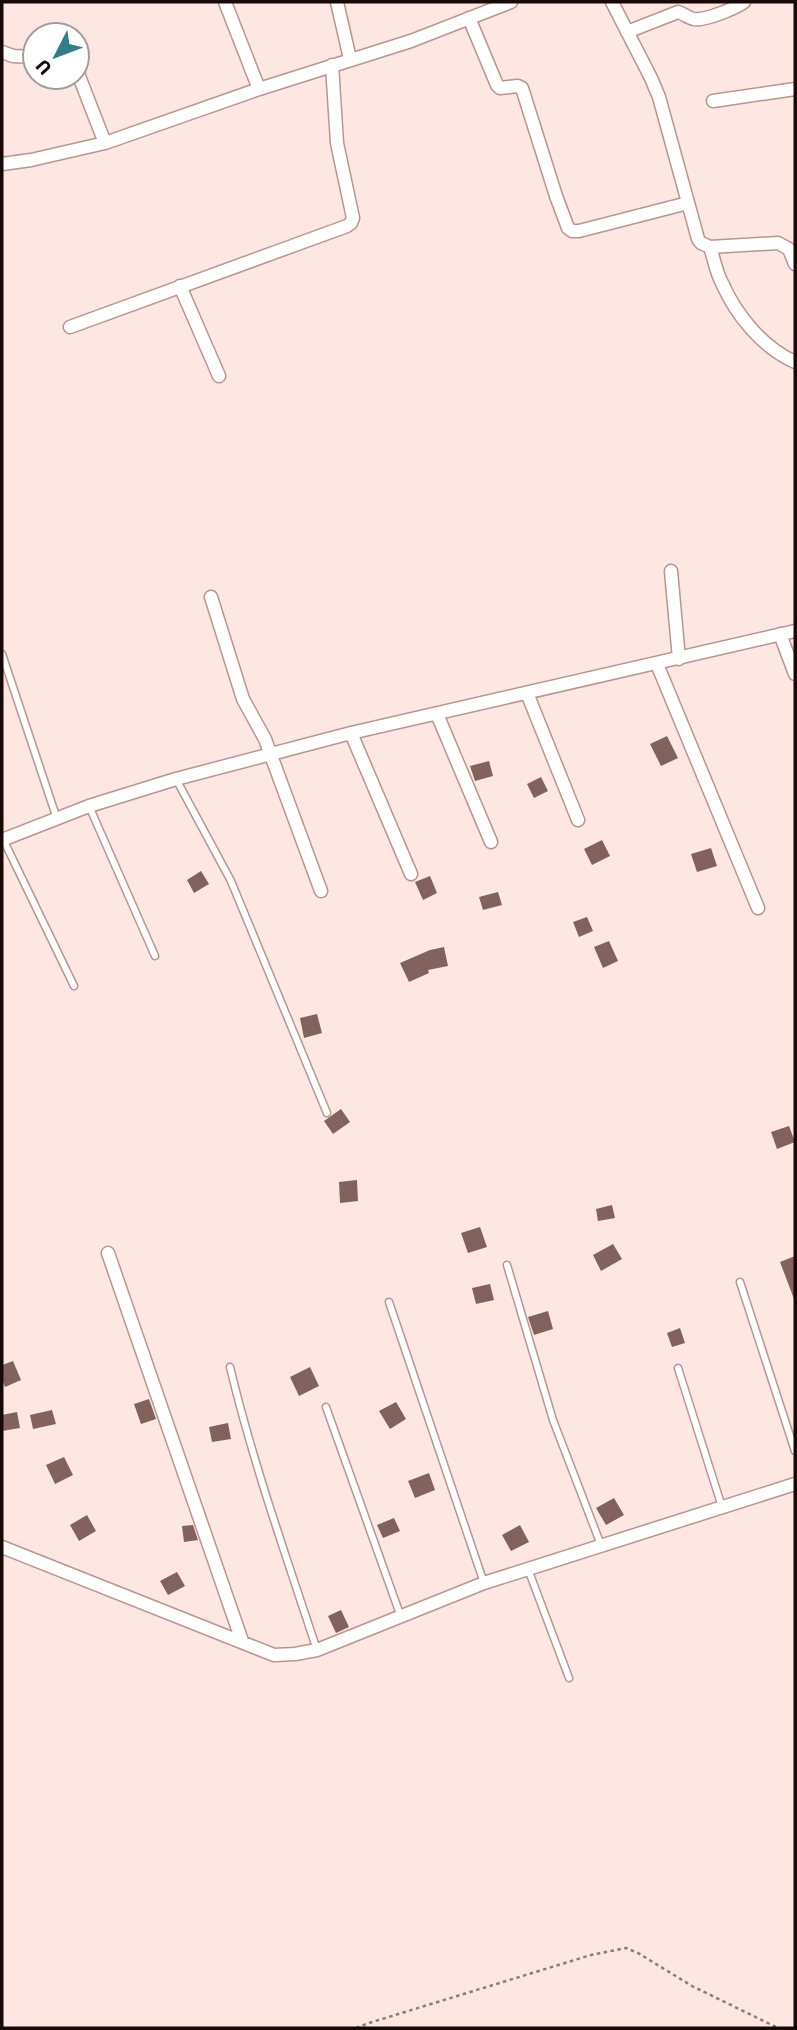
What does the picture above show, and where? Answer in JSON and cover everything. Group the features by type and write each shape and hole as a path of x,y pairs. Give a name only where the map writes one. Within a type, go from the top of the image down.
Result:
{"street":[{"path":"225,2 259,89"},
{"path":"337,2 350,59"},
{"path":"2,164 105,143 259,89 411,41 511,2"},
{"path":"612,2 659,97 698,239 710,247 778,243 789,249 795,264"},
{"path":"627,32 678,12 693,19 700,19 744,2"},
{"path":"469,18 497,85 500,88 522,88 568,228 579,231 688,203"},
{"path":"2,52 21,56"},
{"path":"70,327 351,223 353,218 337,142 332,65"},
{"path":"713,101 795,89"},
{"path":"85,91 105,143"},
{"path":"710,247 721,282 744,319 775,351 795,362"},
{"path":"180,286 219,376"},
{"path":"671,571 679,659"},
{"path":"211,597 243,699 265,739 321,891"},
{"path":"2,840 89,806 176,779 351,733 795,631"},
{"path":"780,634 795,674"},
{"path":"657,664 758,908"},
{"path":"527,692 578,820"},
{"path":"437,714 491,842"},
{"path":"351,733 411,874"},
{"path":"108,1253 242,1642"},
{"path":"2,1547 274,1655 295,1654 317,1650 484,1583 795,1484"}],"lane":[{"path":"2,654 57,819"},
{"path":"176,779 231,881 327,1113"},
{"path":"89,806 155,956"},
{"path":"2,840 74,986"},
{"path":"507,1265 553,1420 601,1545"},
{"path":"740,1282 795,1451"},
{"path":"389,1302 484,1583"},
{"path":"230,1367 256,1464 317,1650"},
{"path":"678,1368 722,1507"},
{"path":"326,1407 401,1617"},
{"path":"528,1569 569,1678"}],"path":[{"path":"356,2028 591,1955 626,1948 692,1986 778,2028"}],"building":[{"path":"667,736 678,758 661,766 650,744"},
{"path":"489,761 493,776 475,781 470,766"},
{"path":"541,777 548,791 534,798 527,784"},
{"path":"602,840 610,856 592,865 584,849"},
{"path":"711,848 717,866 697,872 691,854"},
{"path":"201,871 209,884 194,893 187,880"},
{"path":"430,876 437,893 423,900 415,882"},
{"path":"498,892 502,905 483,910 479,897"},
{"path":"587,917 593,931 579,937 573,922"},
{"path":"609,941 618,961 603,968 594,947"},
{"path":"444,947 448,966 428,970 429,973 409,982 400,963"},
{"path":"317,1014 322,1033 304,1038 300,1018"},
{"path":"341,1109 350,1122 333,1134 324,1121"},
{"path":"789,1126 795,1142 777,1149 771,1132"},
{"path":"357,1180 358,1201 340,1203 339,1182"},
{"path":"612,1205 615,1218 598,1221 596,1209"},
{"path":"480,1227 487,1247 468,1253 461,1233"},
{"path":"613,1244 622,1259 601,1271 593,1255"},
{"path":"795,1256 795,1299 794,1299 780,1262"},
{"path":"490,1284 494,1300 476,1304 472,1288"},
{"path":"548,1311 553,1329 534,1335 528,1317"},
{"path":"680,1328 685,1343 672,1347 667,1333"},
{"path":"13,1361 21,1380 5,1387 2,1365"},
{"path":"310,1367 319,1386 299,1396 290,1377"},
{"path":"149,1399 156,1419 141,1424 134,1404"},
{"path":"396,1402 406,1419 390,1429 379,1411"},
{"path":"52,1410 56,1424 33,1429 30,1415"},
{"path":"17,1412 20,1428 2,1431 2,1415"},
{"path":"228,1423 231,1439 212,1442 209,1427"},
{"path":"64,1457 73,1475 55,1484 46,1465"},
{"path":"429,1473 435,1490 415,1498 408,1481"},
{"path":"614,1498 624,1515 606,1525 596,1508"},
{"path":"87,1515 96,1531 79,1541 70,1525"},
{"path":"394,1518 400,1531 383,1538 377,1525"},
{"path":"193,1525 198,1540 184,1542 182,1526"},
{"path":"520,1525 529,1542 511,1551 502,1535"},
{"path":"177,1572 185,1586 168,1595 160,1581"},
{"path":"341,1610 349,1627 336,1633 328,1616"}]}
